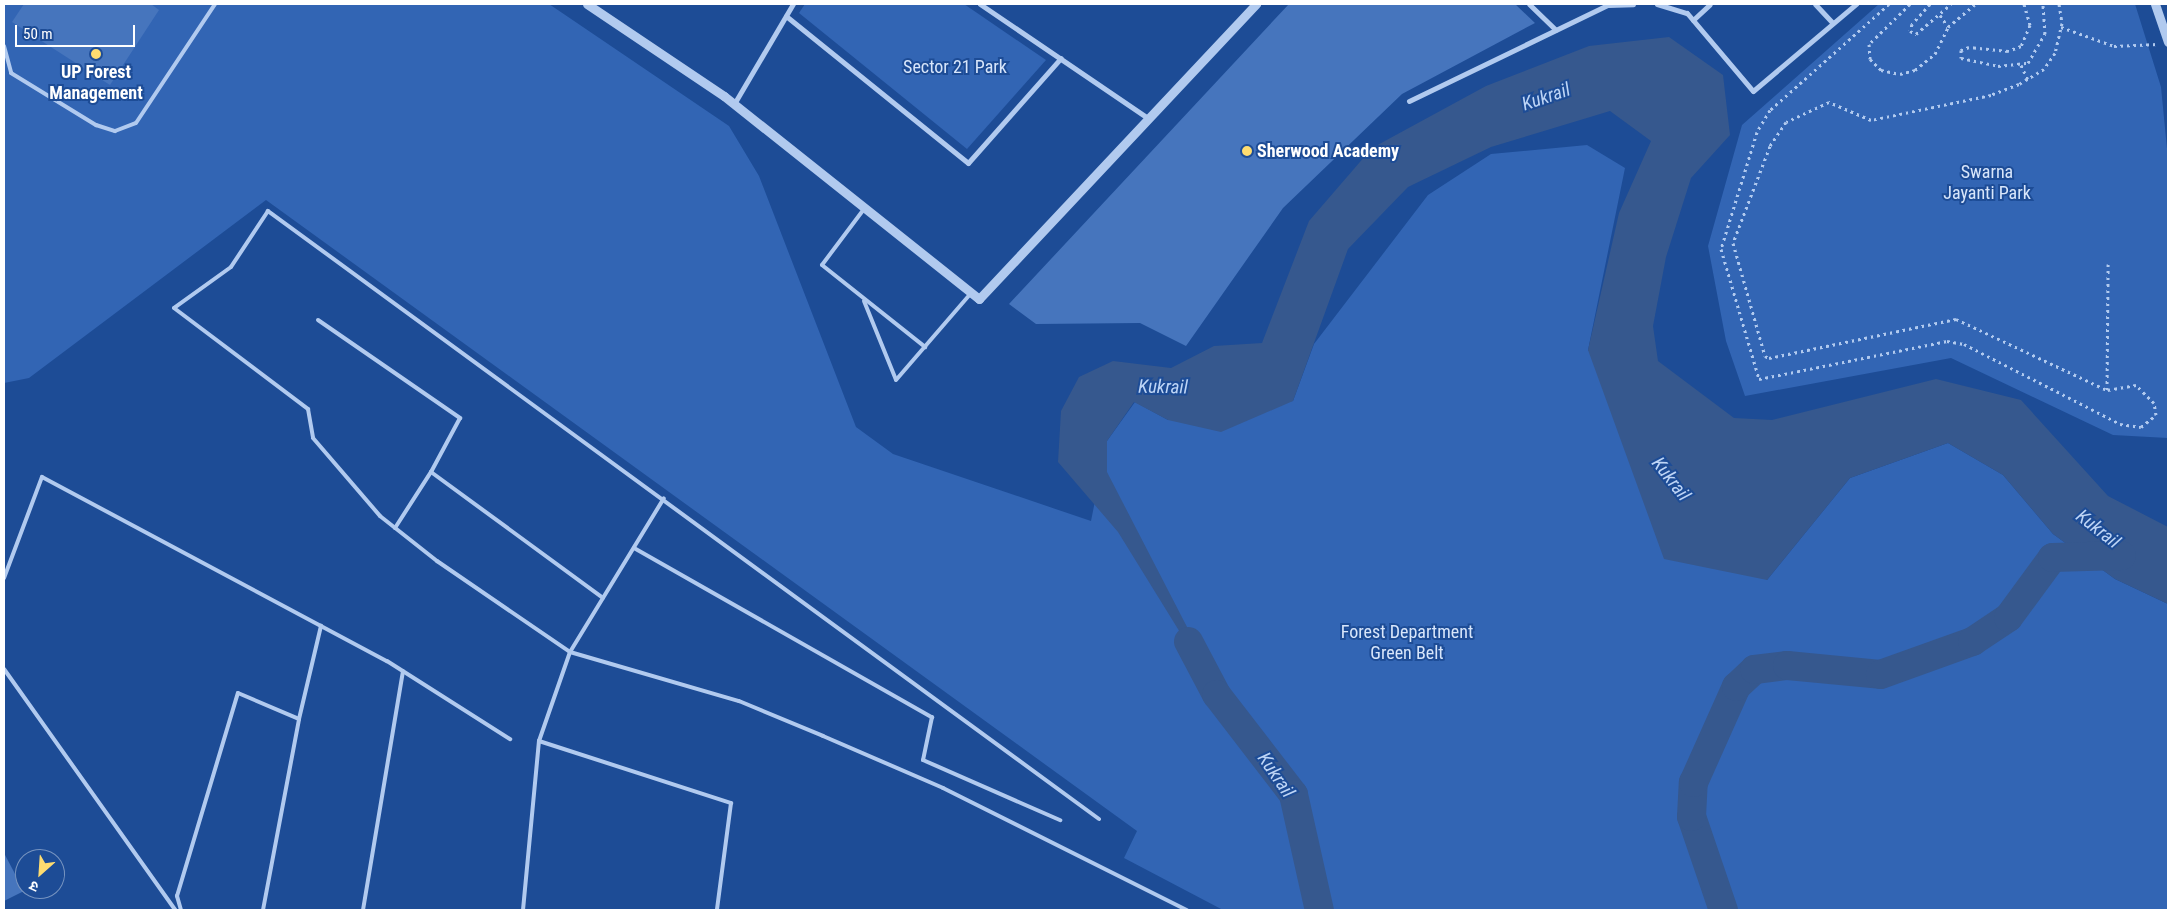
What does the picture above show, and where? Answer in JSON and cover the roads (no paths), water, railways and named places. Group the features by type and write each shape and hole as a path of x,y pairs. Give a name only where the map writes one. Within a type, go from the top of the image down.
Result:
{"street":[{"path":"587,4 734,104 979,299 1256,4"},
{"path":"734,104 793,4"},
{"path":"980,4 1148,118"},
{"path":"1529,4 1556,30"},
{"path":"1409,101 1608,5 1633,4"},
{"path":"1656,4 1687,13 1754,91 1856,4"},
{"path":"1693,20 1710,4"},
{"path":"1815,4 1833,23"},
{"path":"2154,4 2168,42"},
{"path":"786,16 968,163 1061,58"}],"lane":[{"path":"4,46 11,73 96,125 115,131 136,123 215,4"},
{"path":"865,208 822,265 925,346"},
{"path":"1099,819 664,498 268,211 232,267 174,308 308,409 313,438 395,528 570,652 738,701 822,736 943,788 1187,910"},
{"path":"863,299 896,380 971,293"},
{"path":"318,320 460,418 431,472 395,528"},
{"path":"431,472 603,598"},
{"path":"4,578 42,477 403,671 510,739"},
{"path":"522,910 539,741 570,652 664,498"},
{"path":"634,548 932,717 923,760 1060,820"},
{"path":"263,910 299,719 321,626"},
{"path":"4,669 175,910"},
{"path":"363,910 403,671"},
{"path":"181,910 177,896 238,693 299,719"},
{"path":"539,741 731,803 717,910"}],"water":[{"path":"1669,37 1723,75 1730,135 1691,178 1666,257 1653,326 1658,361 1734,418 1772,420 1936,379 2021,400 2108,496 2168,527 2168,604 2115,579 2053,534 2003,475 1948,443 1850,478 1767,580 1664,559 1588,350 1619,213 1651,141 1610,111 1491,147 1408,187 1348,249 1293,401 1221,432 1168,420 1134,402 1107,441 1107,472 1201,654 1207,676 1118,532 1058,462 1061,411 1079,377 1113,361 1171,368 1214,346 1262,343 1309,221 1372,148 1486,86 1589,46"}],"waterway":[{"path":"1723,910 1691,816 1693,782 1736,686 1754,669 1787,665 1880,674 1972,641 2008,617 2052,557 2121,555"},
{"name":"Kukrail","path":"1188,641 1216,694 1293,794 1319,910"}],"place":[{"name":"UP Forest Management","path":"96,54"},
{"name":"Sherwood Academy","path":"1247,151"}],"park label":[{"name":"Sector 21 Park","path":"955,67"},
{"name":"Swarna Jayanti Park","path":"1987,183"},
{"name":"Forest Department Green Belt","path":"1407,643"}]}
